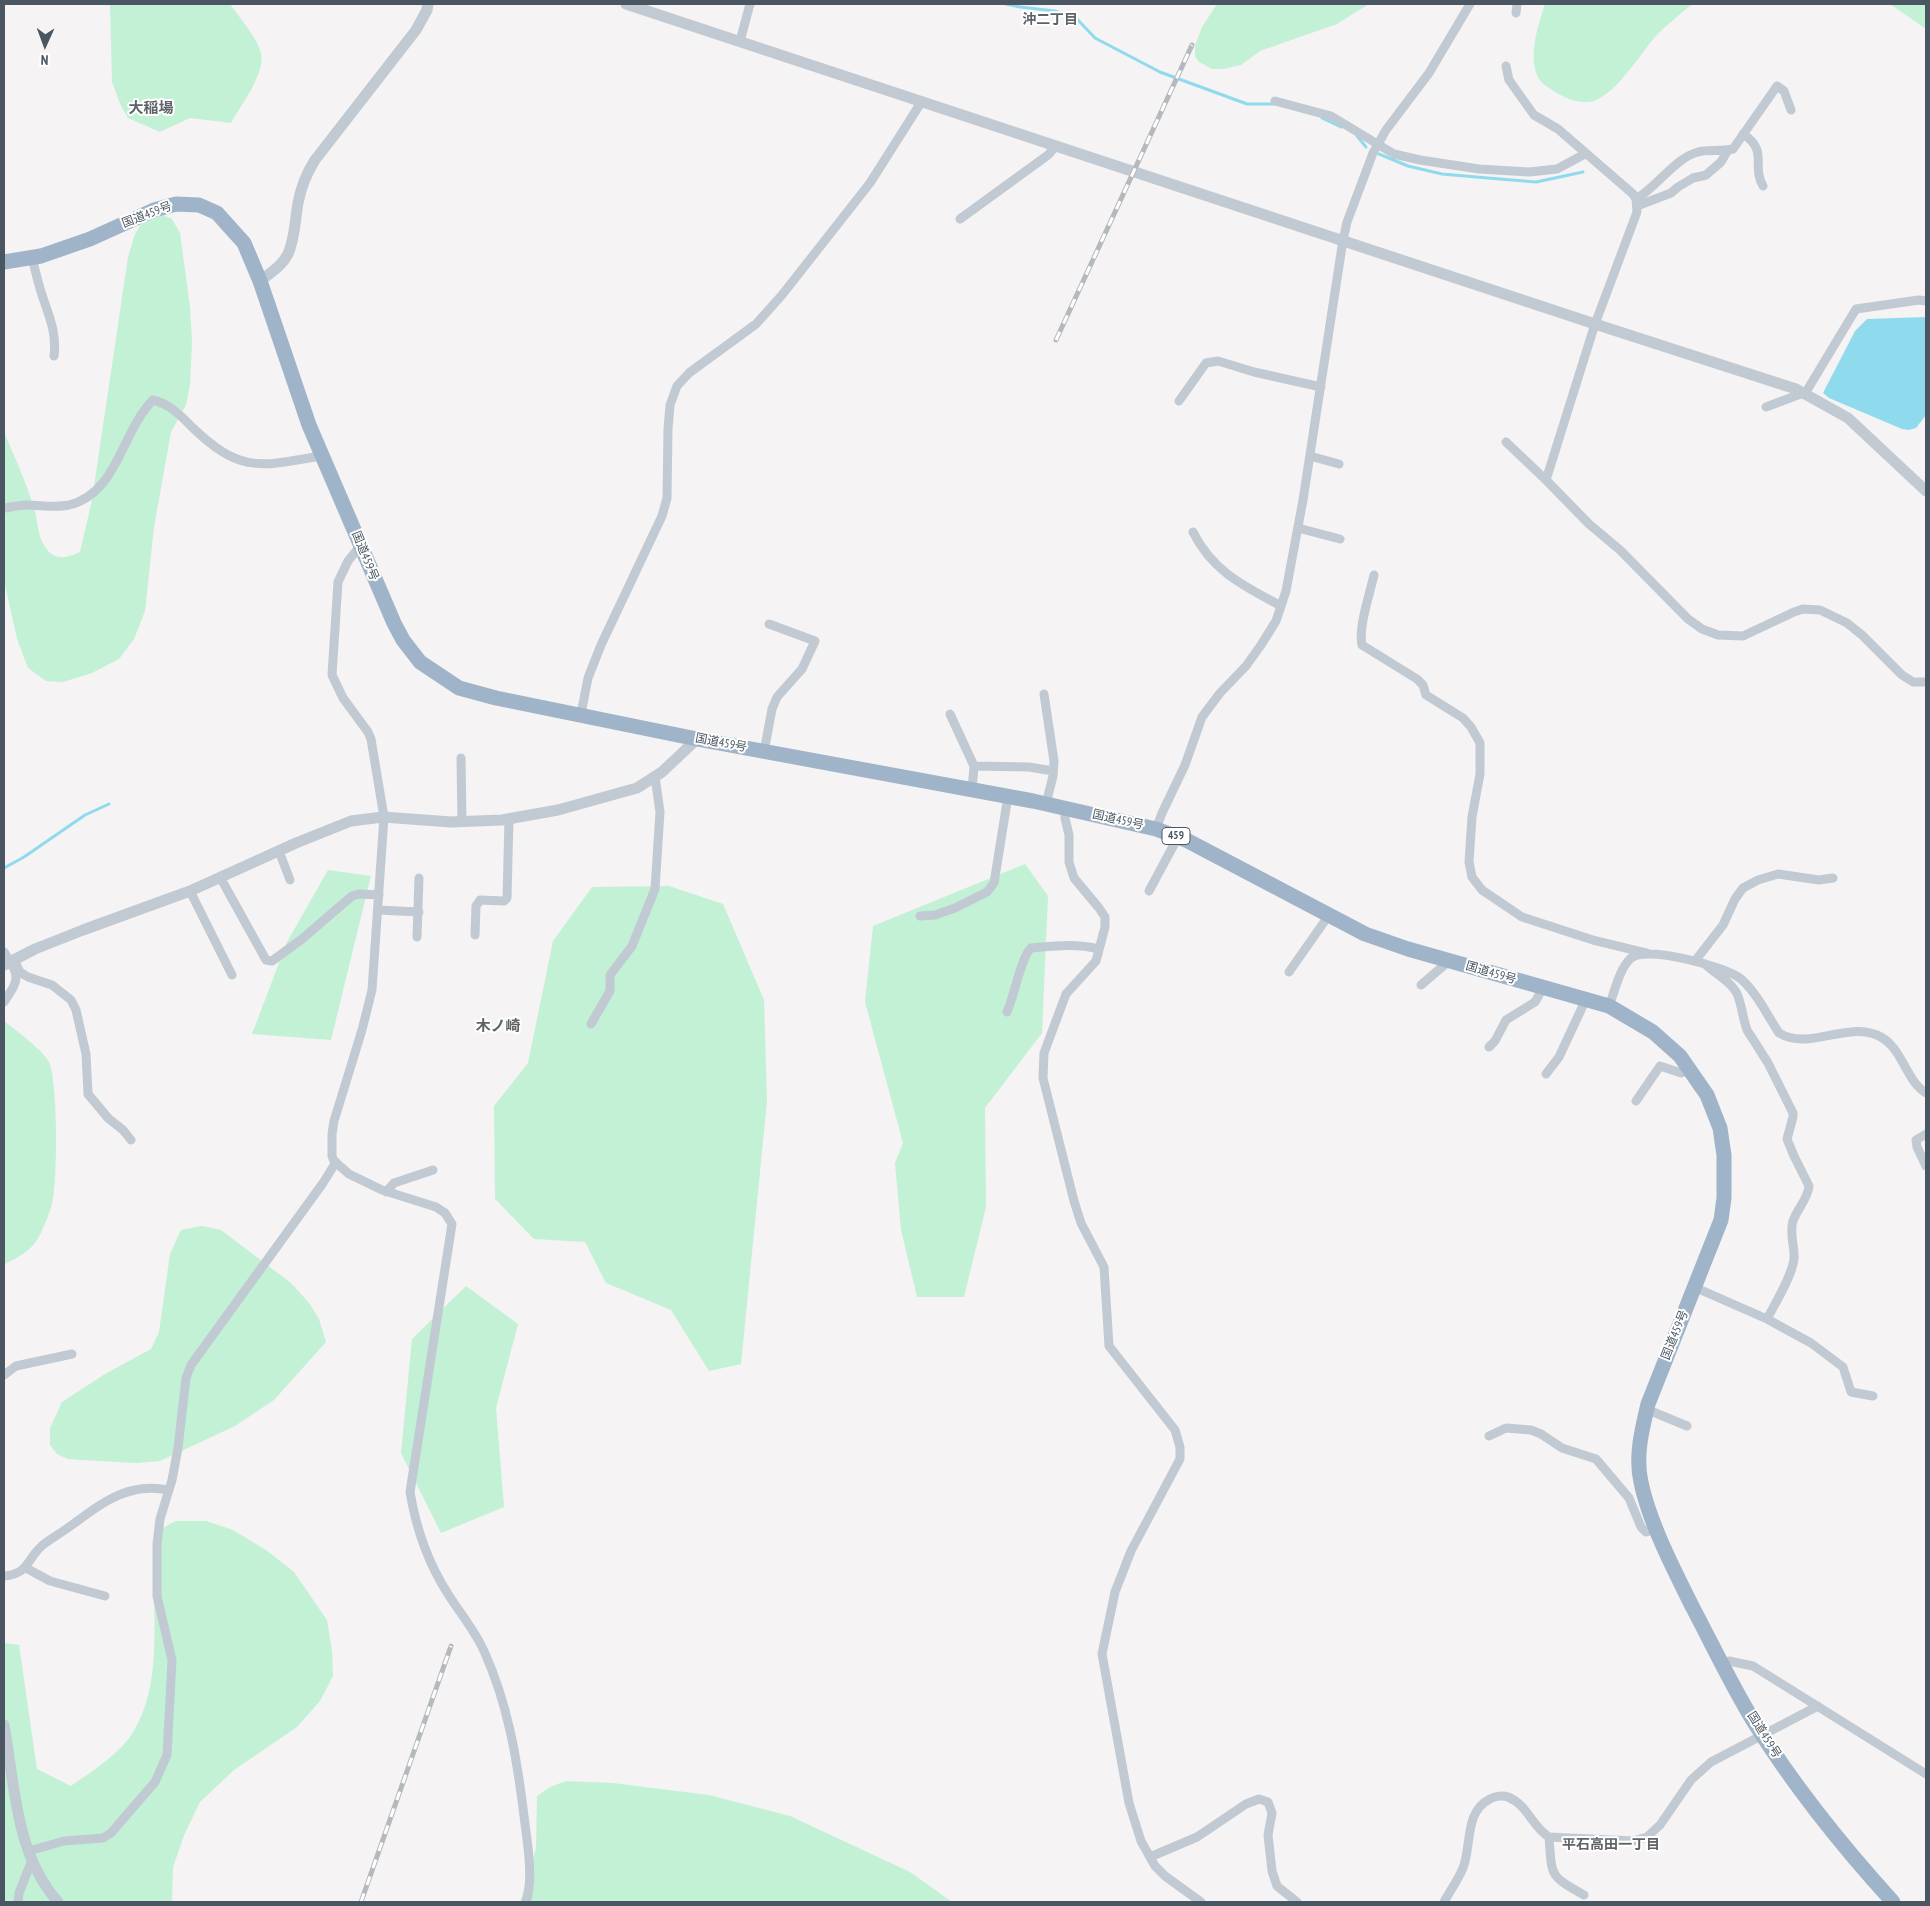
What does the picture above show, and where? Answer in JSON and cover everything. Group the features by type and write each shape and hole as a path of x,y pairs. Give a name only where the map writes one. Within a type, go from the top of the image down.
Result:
{"highway":[{"name":"国道459号","path":"4,262 32,257 90,239 154,210 176,204 199,205 217,213 231,226 244,243 260,281 296,390 321,456 402,640 420,662 435,674 459,688 496,698 697,739 1008,796 1156,829 1188,840 1365,934 1449,961 1609,1006 1653,1032 1680,1056 1707,1095 1723,1140 1726,1176 1722,1220 1646,1409 1641,1431 1640,1481 1648,1507 1682,1586 1763,1736 1787,1772 1835,1836 1893,1902"}],"street":[{"path":"260,281 279,266 288,254 305,175 416,30 427,10 428,4"},
{"path":"626,4 1806,392 1848,418 1926,491"},
{"path":"740,41 750,4"},
{"path":"1156,829 1185,765 1202,717 1220,692 1246,666 1276,621 1286,591 1310,456 1343,240 1347,222 1368,164 1386,130 1429,73 1470,4"},
{"path":"1506,66 1509,80 1534,115 1558,129 1633,194 1636,203 1636,212 1595,324 1546,480"},
{"path":"1636,203 1686,157 1698,152 1733,149 1777,86 1784,91 1791,110"},
{"path":"581,714 588,678 598,653 662,516 667,498 670,405 677,386 689,373 756,324 782,295 870,183 922,101"},
{"path":"1275,101 1331,116 1394,154 1420,160 1479,169 1529,172 1558,169 1585,154"},
{"path":"1743,134 1753,141 1757,148 1759,176 1763,186"},
{"path":"960,220 1048,155 1056,146"},
{"path":"1636,203 1671,193 1693,178 1706,175 1721,162 1728,150"},
{"path":"32,257 37,279 54,328 56,342 54,356"},
{"path":"1766,407 1806,392 1850,316 1856,309 1919,300 1926,302"},
{"path":"1180,401 1206,363 1218,361 1254,372 1321,387"},
{"path":"4,508 24,504 54,507 70,505 85,499 98,490 107,479 138,418 153,400 175,410 208,443 230,457 246,463 279,463 321,456"},
{"path":"1506,442 1589,524 1620,550 1688,619 1702,629 1718,635 1743,636 1794,612 1803,609 1820,610 1847,623 1862,635 1902,676 1913,682 1926,682"},
{"path":"1310,456 1339,464"},
{"path":"1298,528 1340,539"},
{"path":"1193,532 1209,558 1229,577 1281,606"},
{"path":"361,545 348,561 338,582 332,675 343,698 368,732 371,740 384,817 372,990 362,1030 332,1128 331,1148 332,1156 336,1162 349,1174 386,1192 436,1207 445,1213 452,1224 410,1492 422,1542 447,1593 484,1650 510,1724 527,1837 530,1892 526,1902"},
{"path":"1374,575 1363,624 1362,645 1417,679 1423,686 1426,695 1463,718 1471,727 1480,743 1480,774 1472,817 1469,862 1472,877 1482,890 1522,917 1593,940 1647,953 1695,961 1730,972 1740,978 1750,988 1779,1033 1785,1037 1805,1040 1851,1031 1878,1036 1896,1050 1913,1078 1926,1093"},
{"path":"764,752 772,709 777,698 802,669 815,641 769,624"},
{"path":"1044,694 1052,736 1054,761 1046,804"},
{"path":"950,714 974,766 972,790"},
{"path":"8,959 190,891 278,851 351,821 384,817 462,821 509,819 558,810 637,788 655,777 697,739"},
{"path":"461,758 462,821"},
{"path":"974,766 1030,767 1053,771"},
{"path":"591,1024 610,991 610,975 632,946 655,890 660,812 655,777"},
{"path":"920,916 935,915 955,908 987,892 991,888 994,883 1008,796"},
{"path":"1065,808 1069,835 1069,862 1074,878 1100,908 1105,918 1105,927 1096,961 1066,994 1044,1053 1042,1066 1046,1095 1081,1223 1104,1267 1109,1346 1175,1430 1180,1447 1180,1459 1131,1551 1116,1590 1102,1654 1129,1803 1141,1841 1155,1866 1165,1876 1201,1902"},
{"path":"475,936 476,906 480,900 504,901 506,898 509,819"},
{"path":"1149,891 1178,837"},
{"path":"278,851 290,880"},
{"path":"1695,961 1723,925 1735,899 1743,888 1758,880 1778,874 1819,880 1833,878"},
{"path":"220,878 266,960 272,961 302,939 352,896 359,894 379,895"},
{"path":"417,937 419,878"},
{"path":"190,891 232,975"},
{"path":"378,910 419,912"},
{"path":"1289,972 1329,915"},
{"path":"1007,1012 1025,956 1031,948 1072,944 1099,949"},
{"path":"1609,1006 1625,964 1633,956 1647,953"},
{"path":"4,1002 16,985 17,980 8,959"},
{"path":"8,959 20,972 52,985 71,1000 76,1010 86,1054 88,1094 108,1118 123,1130 131,1140"},
{"path":"1421,985 1449,961"},
{"path":"1705,964 1733,988 1738,996 1747,1030 1783,1090 1793,1117 1787,1139 1809,1186 1792,1228 1793,1263 1767,1319"},
{"path":"1489,1047 1495,1041 1506,1020 1535,1002 1543,988"},
{"path":"1546,1074 1559,1056 1586,999"},
{"path":"1636,1101 1660,1066 1681,1073 1690,1070"},
{"path":"1926,1134 1916,1140 1917,1147 1926,1166"},
{"path":"18,1902 31,1856 64,1841 103,1838 110,1833 155,1782 167,1755 172,1660 157,1596 157,1573 160,1519 169,1490 178,1448 186,1378 190,1365 323,1183 336,1162"},
{"path":"386,1192 394,1183 433,1170"},
{"path":"1694,1287 1767,1319 1811,1343 1843,1367 1850,1392 1873,1396"},
{"path":"4,1375 16,1366 72,1354"},
{"path":"1646,1409 1687,1426"},
{"path":"1489,1436 1506,1428 1531,1430 1541,1434 1562,1448 1596,1459 1629,1498 1641,1527 1646,1532 1657,1529"},
{"path":"4,1576 26,1568 42,1545 104,1503 135,1490 152,1488 169,1490"},
{"path":"26,1568 50,1581 105,1596"},
{"path":"1722,1663 1734,1661 1753,1666 1926,1774"},
{"path":"1444,1902 1463,1867 1471,1823 1484,1802 1493,1797 1507,1796 1521,1804 1543,1834 1549,1837 1633,1841 1647,1837 1660,1824 1691,1780 1711,1762 1818,1706"},
{"path":"4,1725 19,1823 41,1879 58,1902"},
{"path":"1150,1857 1197,1837 1246,1804 1259,1799 1268,1802 1272,1813 1268,1835 1274,1878 1277,1886 1297,1902"},
{"path":"1549,1837 1554,1874 1558,1880 1584,1895"}],"green space":[{"path":"110,4 230,4 256,41 262,61 260,70 246,99 231,123 190,118 160,132 128,118 121,106 112,82"},
{"path":"1217,4 1369,4 1337,24 1260,51 1241,65 1223,69 1212,69 1199,62 1195,56 1195,46 1202,27"},
{"path":"1545,4 1692,4 1655,37 1625,76 1606,94 1597,100 1582,102 1565,97 1546,86 1539,79 1535,69 1534,47"},
{"path":"1890,4 1926,4 1926,29"},
{"path":"163,215 172,219 180,233 190,307 192,342 190,385 186,405 171,432 154,527 145,611 134,639 119,659 92,673 63,682 46,681 28,668 17,639 4,580 4,432 21,471 35,511 40,537 45,547 52,554 59,557 68,557 80,552 92,500 128,257 135,234 145,218"},
{"path":"1025,864 1048,896 1042,1033 985,1108 986,1207 964,1297 917,1297 901,1230 895,1163 903,1143 865,1002 873,926"},
{"path":"328,870 371,876 331,1040 252,1034 287,942"},
{"path":"669,886 723,904 764,1000 767,1101 741,1364 709,1371 671,1310 606,1283 585,1242 534,1239 495,1199 494,1106 528,1063 553,941 592,887"},
{"path":"4,1021 35,1046 49,1062 54,1090 56,1132 54,1192 46,1222 37,1240 27,1251 4,1264"},
{"path":"202,1226 221,1230 291,1283 310,1304 319,1319 326,1342 274,1400 235,1426 160,1461 137,1463 81,1460 68,1459 57,1454 50,1445 50,1428 62,1402 105,1374 151,1349 159,1332 170,1254 181,1230"},
{"path":"466,1286 518,1324 496,1408 504,1507 441,1533 401,1453 412,1339"},
{"path":"176,1521 206,1521 233,1530 266,1550 294,1572 327,1620 332,1651 333,1676 320,1701 297,1727 234,1770 200,1802 185,1833 173,1867 172,1902 4,1902 4,1643 19,1645 37,1769 71,1786 104,1763 126,1742 143,1712 154,1662 154,1582 157,1531"},
{"path":"566,1781 613,1783 709,1795 790,1816 910,1872 952,1902 520,1902 536,1849 537,1796 550,1787"}],"water":[{"path":"1926,317 1926,415 1916,428 1902,429 1829,398 1823,393 1855,331 1867,319"}],"waterway":[{"path":"1006,4 1055,11 1077,19 1095,38 1160,72 1247,104 1275,104"},
{"path":"1322,118 1341,127"},
{"path":"1357,136 1366,147"},
{"path":"1379,154 1408,166 1442,174 1536,182 1583,172"},
{"path":"4,868 24,857 85,815 109,804"}],"railway":[{"path":"1056,340 1192,45"},
{"path":"361,1902 451,1646"}],"district":[{"name":"沖二丁目","path":"1050,20"},
{"name":"大稲場","path":"151,109"},
{"name":"木ノ崎","path":"498,1027"},
{"name":"平石高田一丁目","path":"1611,1845"}]}
